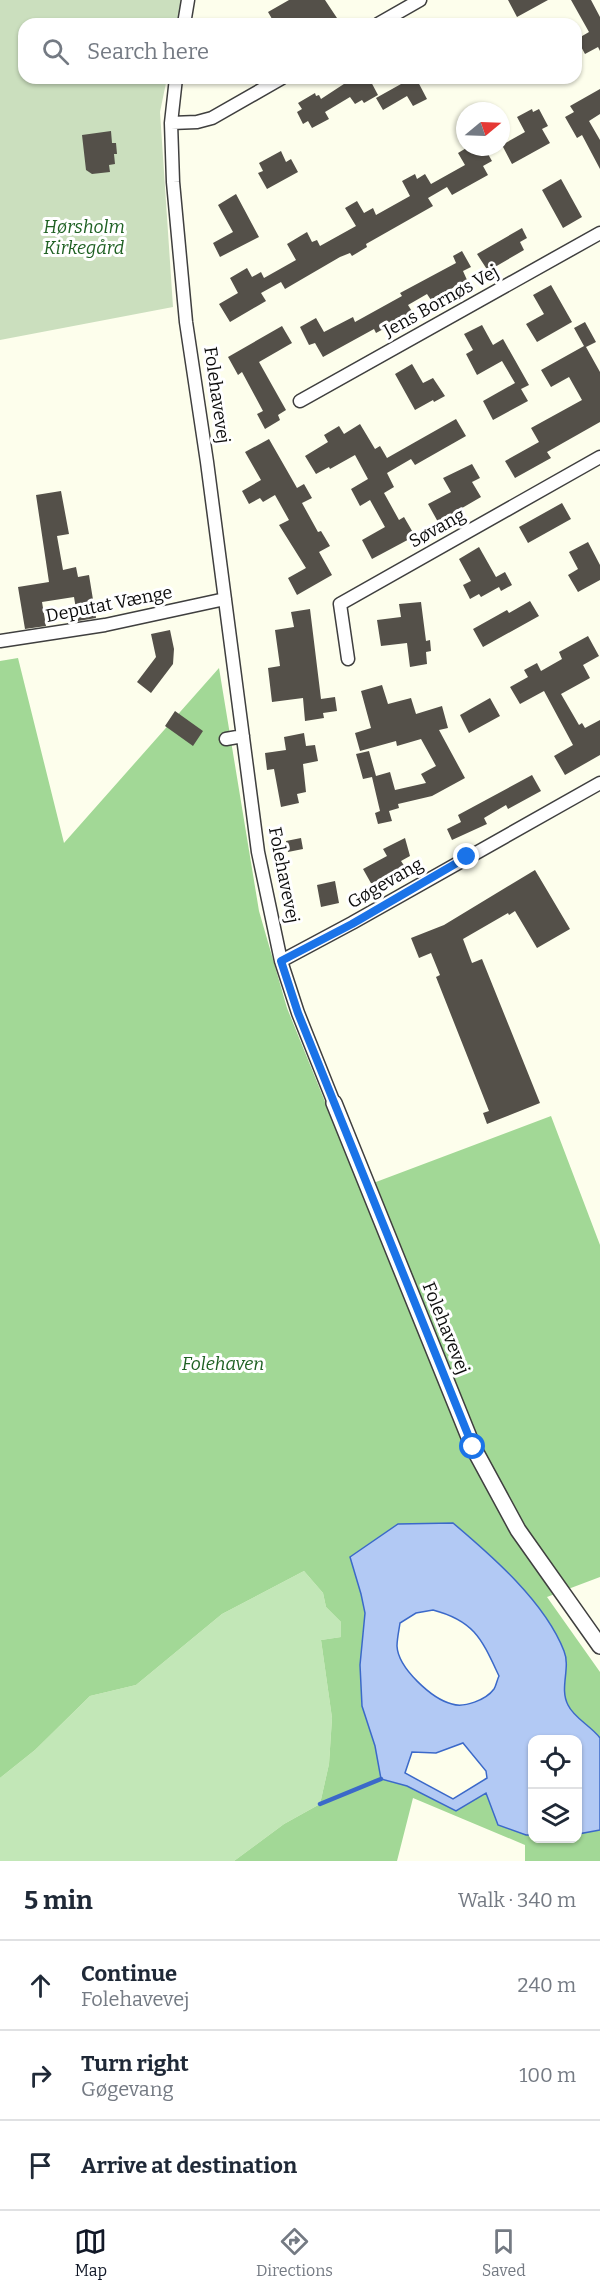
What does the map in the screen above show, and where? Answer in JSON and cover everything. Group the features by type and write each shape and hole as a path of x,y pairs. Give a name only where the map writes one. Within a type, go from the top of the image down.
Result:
{"street":[{"path":"185,18 188,0"},
{"path":"388,18 420,0"},
{"name":"Folehavevej","path":"175,84 171,123 172,182 186,322 258,852 281,961 298,1013 473,1447 518,1530 600,1646"},
{"path":"171,123 197,122 212,118 272,84"},
{"name":"Jens Bornøs Vej","path":"300,401 600,233"},
{"name":"Søvang","path":"348,659 340,604 600,457"},
{"name":"Deputat Vænge","path":"0,641 105,625 225,599"},
{"path":"226,739 243,736"},
{"name":"Gøgevang","path":"281,961 352,924 600,783"}],"green space":[{"name":"Hørsholm Kirkegård","path":"0,0 181,0 179,18 18,18 18,84 166,84 160,112 173,307 0,340"},
{"name":"Folehaven","path":"18,658 64,843 219,668 259,911 287,1008 360,1188 551,1116 600,1245 600,1577 547,1597 600,1672 600,1738 574,1714 568,1705 565,1692 566,1658 544,1615 516,1581 453,1523 361,1594 365,1613 360,1665 362,1706 375,1746 381,1779 407,1786 456,1811 486,1793 528,1835 528,1843 582,1843 582,1833 600,1830 600,1861 525,1861 525,1845 413,1798 397,1861 234,1861 284,1824 320,1804 329,1764 332,1718 321,1640 341,1637 341,1622 326,1607 323,1593 304,1571 222,1614 136,1685 90,1696 35,1750 0,1778 0,661"},
{"path":"304,1571 323,1593 326,1607 341,1622 341,1637 321,1640 332,1718 329,1764 320,1804 284,1824 234,1861 0,1861 0,1778 35,1750 90,1696 136,1685 222,1614"}],"water":[{"path":"453,1523 516,1581 544,1615 564,1651 566,1658 565,1692 568,1705 574,1714 600,1738 600,1830 582,1833 582,1735 528,1735 528,1835 498,1825 486,1793 456,1811 407,1786 381,1779 375,1746 362,1706 360,1665 365,1613 350,1557 398,1524","holes":["433,1610 468,1626 482,1642 499,1676 490,1693 468,1704 452,1704 435,1696 417,1681 403,1664 399,1655 397,1646 400,1623 416,1613","463,1743 486,1771 487,1778 453,1799 405,1773 412,1752 436,1753"]}],"building":[{"path":"289,0 325,0 337,18 272,18 268,12"},
{"path":"508,0 548,0 517,17"},
{"path":"571,0 591,0 600,17 600,51 598,47 585,54 582,48 582,36 589,32"},
{"path":"344,84 372,84 378,95 364,103 362,100 355,104 350,97 325,112 329,119 312,128 308,121 303,124 297,112 302,109 298,103 315,93 321,99"},
{"path":"401,84 419,84 427,99 413,106 407,96 383,110 376,98"},
{"path":"600,89 600,114 589,121 600,140 600,169 582,135 577,138 565,117 574,112 570,106"},
{"path":"532,109 533,112 539,109 548,126 542,129 550,143 512,164 508,156 510,156 510,140 525,132 517,117"},
{"path":"111,131 112,143 116,143 115,164 109,165 110,172 92,174 86,170 82,135"},
{"path":"281,151 286,162 291,159 298,172 267,189 258,173 263,171 259,163"},
{"path":"460,156 489,156 492,161 483,166 488,175 452,195 447,187 428,198 433,206 366,244 367,247 352,256 350,253 340,257 285,289 281,282 261,293 266,301 230,322 219,304 238,293 230,278 247,268 252,277 261,272 264,278 296,260 287,244 307,232 312,242 317,240 320,246 356,226 345,208 357,201 364,213 373,208 376,215 410,196 402,181 415,174 417,179 425,174 431,184 465,165"},
{"path":"561,179 582,217 563,228 542,190"},
{"path":"236,194 259,237 220,257 213,243 233,232 218,205"},
{"path":"522,228 527,238 520,242 524,250 488,271 477,254"},
{"path":"462,251 471,267 463,271 467,280 431,300 427,294 408,305 413,313 376,333 374,329 323,357 315,343 309,345 300,327 316,318 324,332 353,317 355,322 402,296 400,293 456,263 453,256"},
{"path":"551,285 572,322 537,342 526,324 544,314 533,295"},
{"path":"585,322 596,342 586,347 600,372 600,422 547,452 551,458 515,478 505,461 539,442 531,428 582,400 569,377 551,387 541,370 584,346 574,328"},
{"path":"482,325 493,345 503,339 529,385 521,389 528,401 493,420 483,401 515,383 502,361 477,375 466,354 473,350 464,334"},
{"path":"282,326 292,343 259,362 286,410 278,415 280,420 265,429 257,414 263,411 242,372 238,375 228,357"},
{"path":"412,364 423,383 433,378 445,396 415,410 395,374"},
{"path":"456,419 466,436 415,465 411,459 387,473 394,487 384,493 399,520 404,517 415,536 372,559 362,540 385,527 370,500 360,506 351,489 368,479 355,455 316,474 305,456 328,442 324,435 339,426 344,434 360,424 375,449 380,446 387,458"},
{"path":"269,439 297,488 304,484 312,498 302,503 318,532 321,531 330,546 319,552 332,575 297,595 288,578 306,568 279,525 289,520 275,495 263,502 260,498 249,504 242,491 261,480 245,452"},
{"path":"472,464 480,478 472,482 481,497 438,522 428,504 451,492 443,478"},
{"path":"61,491 69,534 57,536 63,570 76,567 78,577 89,575 96,618 78,621 74,597 42,602 46,626 25,629 18,587 49,582 36,495"},
{"path":"562,503 571,519 528,543 519,527"},
{"path":"588,542 600,565 600,580 578,592 568,575 578,569 569,552"},
{"path":"479,547 496,577 505,572 512,585 501,591 499,587 481,597 479,594 470,599 463,585 471,581 459,559"},
{"path":"530,601 539,616 483,647 473,629 507,610 509,613"},
{"path":"421,602 426,641 430,640 431,651 426,652 427,664 410,667 407,643 381,646 377,620 401,617 399,604"},
{"path":"310,609 321,699 335,697 337,711 323,713 324,718 305,721 303,698 272,702 268,668 280,666 275,630 294,627 291,612"},
{"path":"170,630 174,649 173,664 151,693 137,682 156,657 151,634"},
{"path":"588,636 599,656 583,665 590,678 561,694 579,725 582,723 585,728 600,720 600,755 565,775 554,756 573,745 544,691 520,704 510,687 528,677 524,670 537,663 541,671 562,659 559,652"},
{"path":"382,685 388,704 411,698 416,714 442,706 448,728 439,730 465,778 432,796 398,804 399,808 389,811 392,821 378,824 375,813 380,811 372,777 363,779 356,754 369,751 376,776 390,772 395,790 426,783 421,774 436,766 421,739 397,746 396,741 360,751 355,733 371,728 361,691"},
{"path":"490,698 500,716 469,733 460,715"},
{"path":"175,711 203,731 193,746 165,726"},
{"path":"304,733 306,746 315,745 318,761 303,764 306,792 297,794 299,803 281,807 274,769 267,770 265,753 286,750 284,737"},
{"path":"532,775 541,791 508,809 506,805 484,818 487,824 452,840 447,829 461,822 458,815"},
{"path":"301,838 303,849 288,852 286,841"},
{"path":"405,838 410,856 401,861 405,867 372,885 363,869 387,856 383,849"},
{"path":"535,870 570,929 537,948 515,911 463,939 472,963 482,959 540,1103 487,1124 483,1113 489,1111 436,977 440,975 431,953 419,958 411,938 444,925"},
{"path":"335,881 339,903 321,907 317,885"}],"waterway":[{"path":"320,1804 381,1779"}],"route":[{"path":"467,857 352,924 281,961 298,1013 473,1447"}]}
